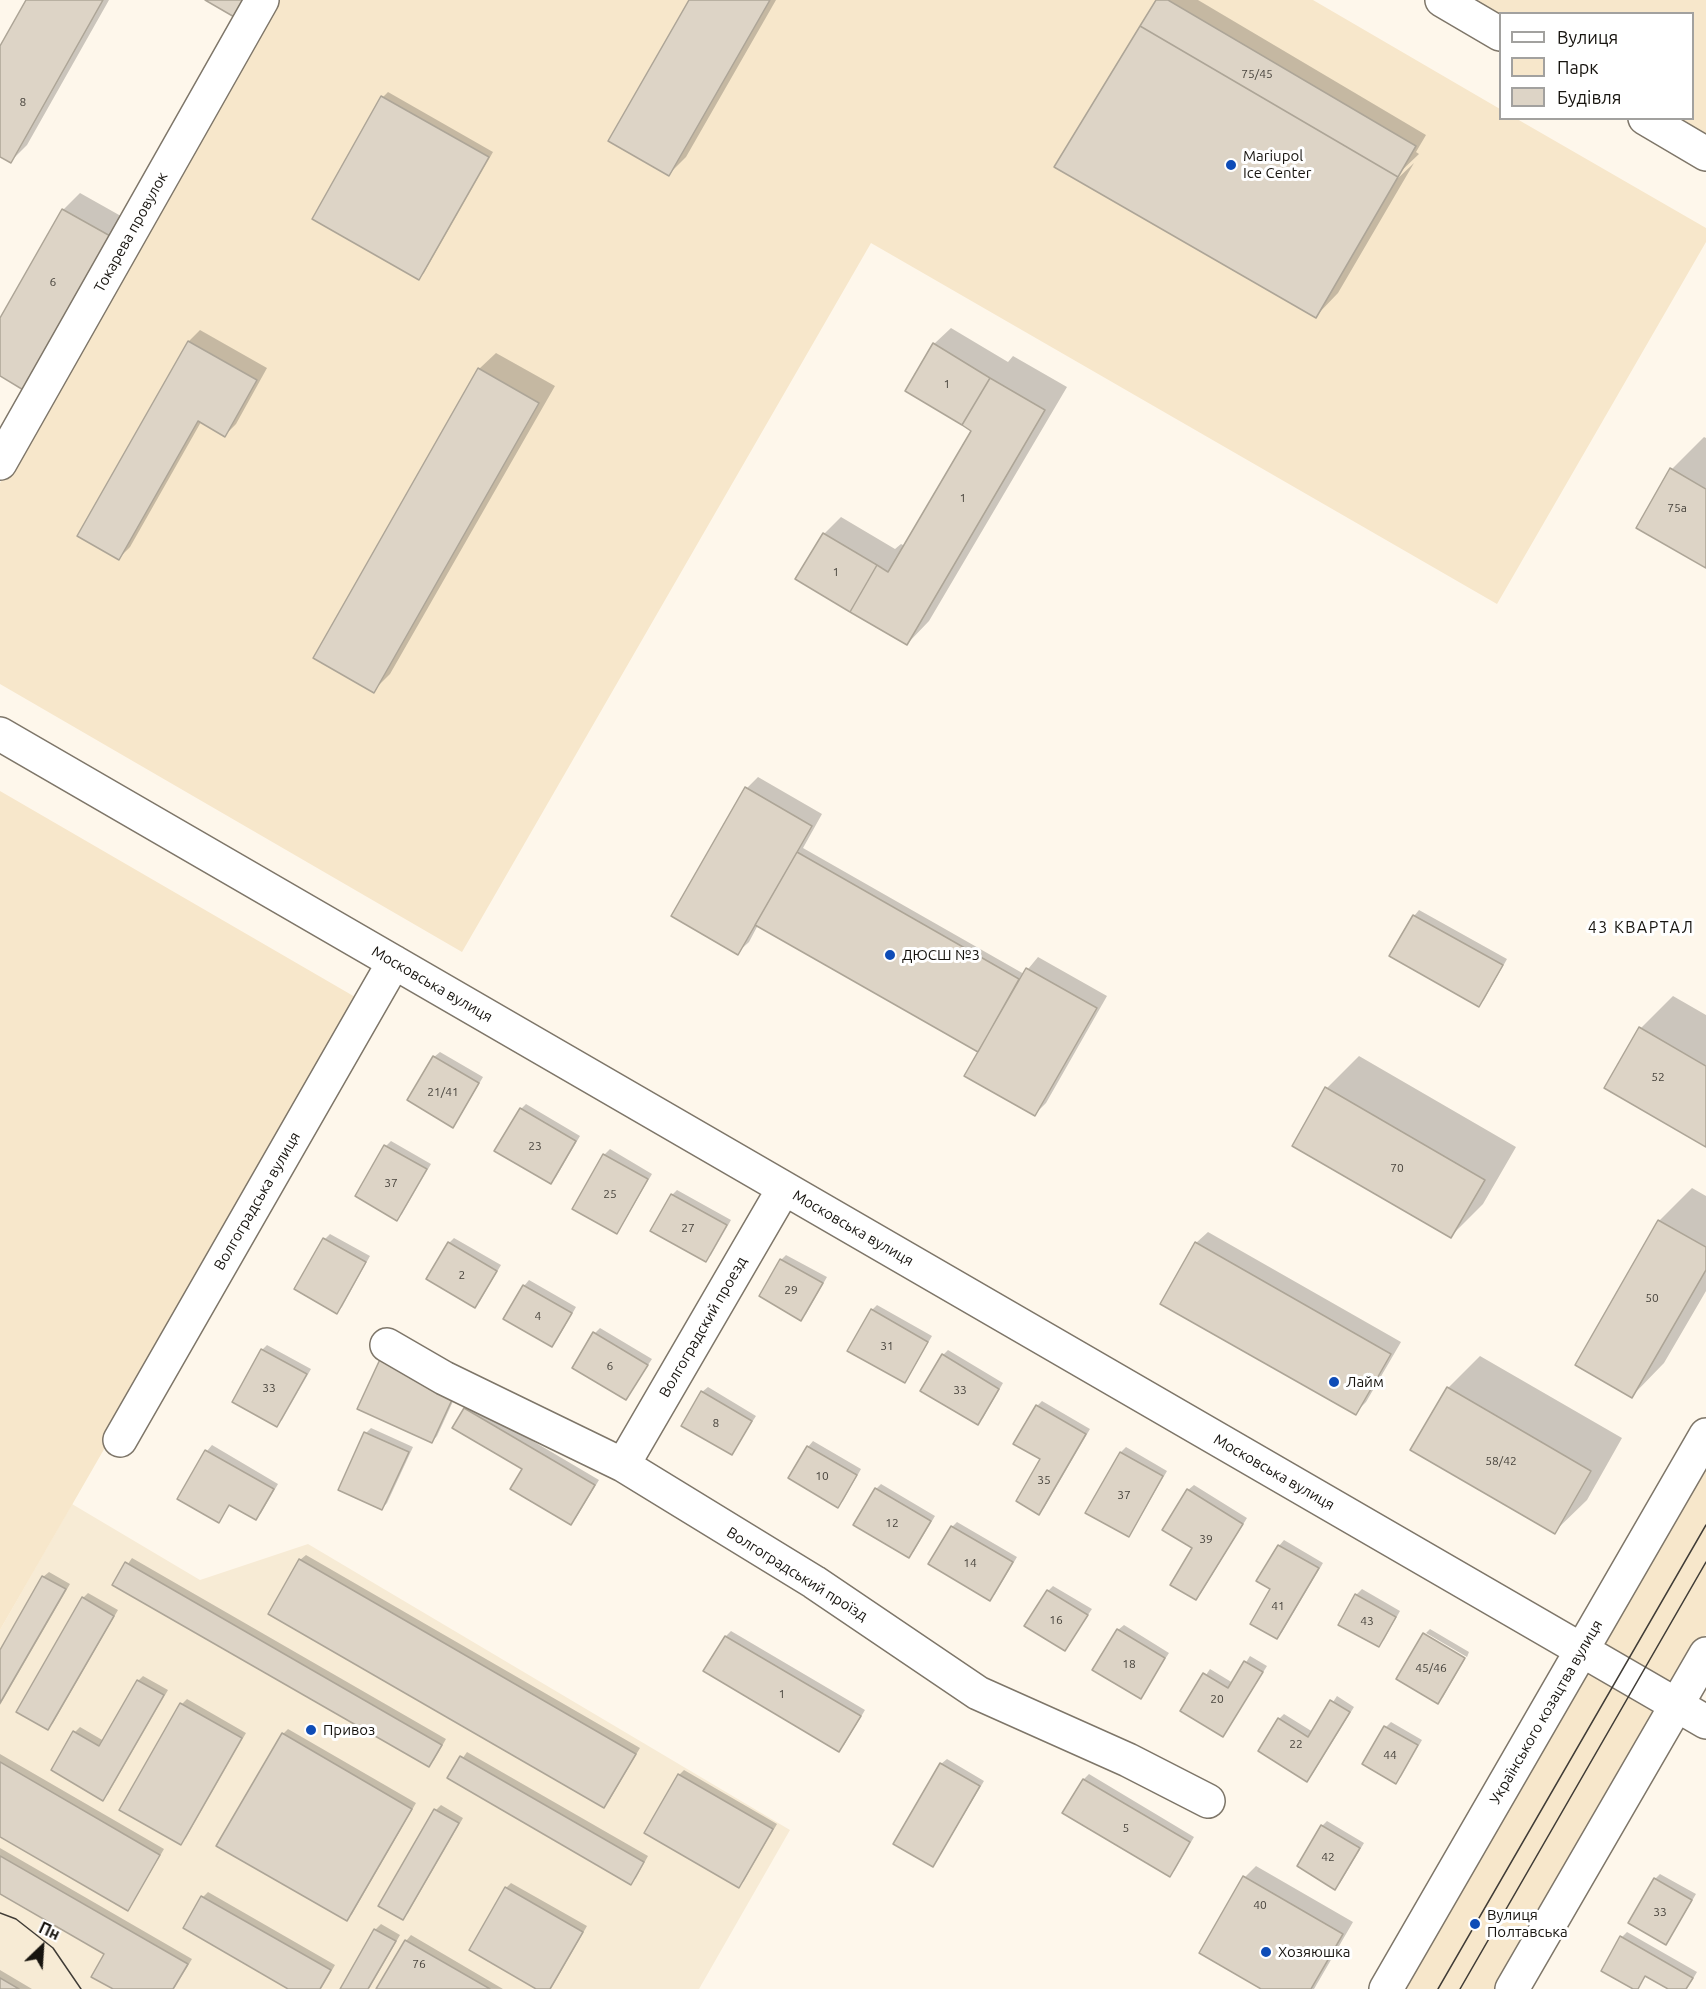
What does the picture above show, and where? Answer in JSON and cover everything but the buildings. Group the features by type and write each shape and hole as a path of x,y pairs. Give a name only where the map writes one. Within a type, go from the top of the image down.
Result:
{"street":[{"name":"Токарева провулок","path":"0,463 262,0"},
{"path":"1442,0 1499,33"},
{"path":"1648,120 1706,154"},
{"name":"Московська вулиця","path":"0,734 1706,1722"},
{"name":"Волгоградська вулиця","path":"120,1440 394,962"},
{"name":"Волгоградский проезд","path":"622,1465 784,1188"},
{"name":"Волгоградський проїзд","path":"387,1346 444,1378 622,1465 814,1582 978,1693 1128,1760 1208,1802"},
{"name":"Українського козацтва вулиця","path":"1386,1989 1706,1435"},
{"path":"1512,1989 1706,1654"}],"shaded area":[{"name":"Привоз","path":"72,1504 200,1580 308,1544 790,1830 699,1989 0,1989 0,1630"}],"green space":[{"path":"273,0 1313,0 1499,108 1499,120 1519,120 1706,228 1706,242 1497,604 871,243 462,952 0,684 0,483"},
{"path":"1472,0 1706,0 1706,136 1677,120 1694,120 1694,12 1499,12 1499,16"},
{"path":"0,791 362,1001 0,1630"},
{"path":"1706,1454 1706,1634 1673,1691 1595,1646"},
{"path":"1585,1664 1662,1709 1500,1989 1397,1989"}],"tram line":[{"path":"1438,1989 1706,1525"},
{"path":"1460,1989 1706,1562"},
{"path":"0,1913 16,1919 53,1948 81,1989"}],"place":[{"name":"Mariupol Ice Center","path":"1231,165"},
{"name":"ДЮСШ №3","path":"890,955"},
{"name":"Лайм","path":"1334,1382"},
{"name":"Привоз","path":"311,1730"},
{"name":"Вулиця Полтавська","path":"1475,1924"},
{"name":"Хозяюшка","path":"1266,1952"}],"district":[{"name":"43 КВАРТАЛ","path":"1641,928"}]}
